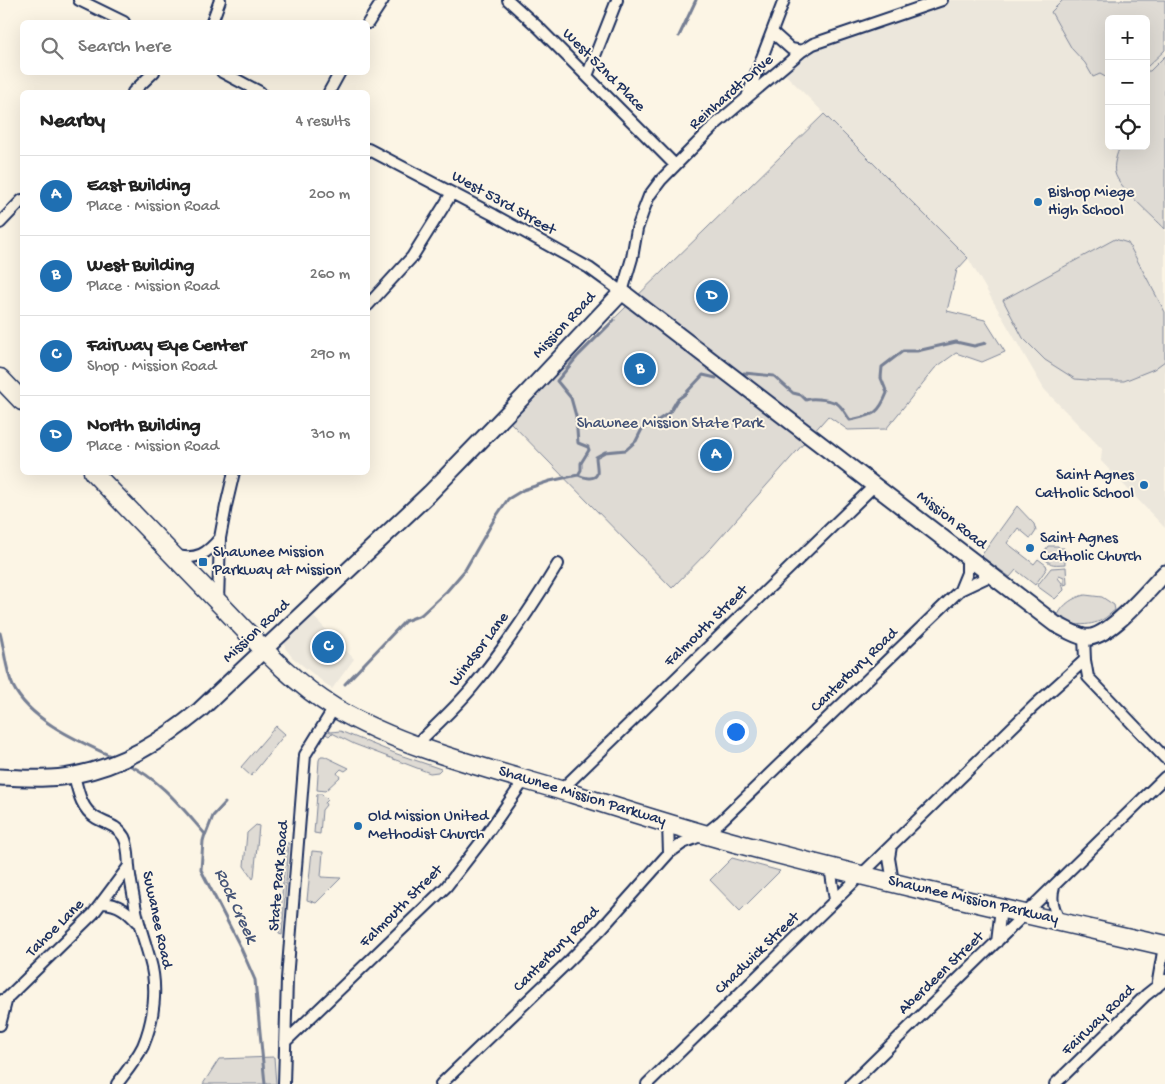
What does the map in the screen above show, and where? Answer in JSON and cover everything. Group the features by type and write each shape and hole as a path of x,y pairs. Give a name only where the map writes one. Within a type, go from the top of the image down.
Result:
{"highway":[{"path":"0,378 20,399"},
{"name":"Shawnee Mission Parkway","path":"96,475 264,650 292,676 334,708 362,723 416,745 668,824 861,875 1164,946"}],"main road":[{"name":"Mission Road","path":"0,777 38,778 77,774 122,760 174,732 264,650 430,492 622,292 1055,624 1084,637"},
{"path":"1084,637 1099,635 1113,626 1165,573"}],"street":[{"path":"79,0 120,20"},
{"path":"213,20 220,0"},
{"path":"370,21 382,0"},
{"name":"West 52nd Place","path":"508,0 539,28 675,165"},
{"path":"587,76 616,0"},
{"path":"747,98 784,0"},
{"name":"Reinhardt Drive","path":"622,292 638,229 649,196 675,165 747,98 802,51 813,44 942,0"},
{"path":"772,32 791,48 802,51"},
{"path":"136,90 151,75"},
{"path":"228,75 256,90"},
{"path":"330,90 338,75"},
{"name":"West 53rd Street","path":"370,150 589,268 622,292"},
{"path":"370,303 412,257 452,193"},
{"path":"0,223 20,202"},
{"path":"218,601 220,538 233,475"},
{"name":"Falmouth Street","path":"561,790 875,485"},
{"path":"174,556 188,558 202,554 210,550 220,538"},
{"name":"Canterbury Road","path":"960,590 967,572 967,555"},
{"name":"Windsor Lane","path":"416,745 458,703 484,673 558,564"},
{"name":"Canterbury Road","path":"441,1084 568,963 669,853 683,843 705,834 720,822 960,590 992,575"},
{"path":"1084,637 1088,677 1165,758"},
{"name":"Chadwick Street","path":"647,1084 1034,706 1085,660"},
{"name":"State Park Road","path":"284,1084 292,909 305,754 334,708"},
{"name":"Suwanee Road","path":"77,774 80,799 87,811 96,818 107,822 124,838 128,852 137,922 150,960 153,976 153,1008 150,1026 142,1048 117,1084"},
{"name":"Aberdeen Street","path":"851,1084 1165,777"},
{"name":"Falmouth Street","path":"285,1042 446,886 484,838 525,780"},
{"path":"668,824 669,853"},
{"path":"891,846 889,866 893,882"},
{"name":"Tahoe Lane","path":"0,1025 4,999 84,924 103,903 129,866"},
{"path":"830,867 835,900"},
{"path":"1054,886 1053,906 1060,922"},
{"name":"Tahoe Lane","path":"103,903 120,906 137,922"},
{"path":"997,942 1001,908"},
{"path":"1161,983 1164,946"},
{"name":"Fairway Road","path":"1055,1084 1161,983"}],"shaded area":[{"name":"Bishop Miege High School","path":"949,0 1165,0 1165,528 1101,461 1102,449 1044,389 968,258 782,71 803,52"},
{"path":"312,615 354,659 332,689 292,657 285,648 285,642 289,636"}],"green space":[{"path":"1063,0 1165,0 1165,50 1150,64 1150,15 1105,15 1105,77 1100,74 1093,77 1085,63 1072,49 1051,12"},
{"path":"1165,56 1165,229 1137,202 1115,173 1119,150 1150,150 1150,71"},
{"name":"Shawnee Mission State Park","path":"824,114 968,258 957,270 947,311 985,320 1005,352 982,362 956,353 935,368 886,429 848,430 828,416 712,547 672,588 509,421"},
{"path":"1115,239 1128,243 1165,312 1165,361 1154,369 1124,381 1075,379 1045,360 1023,338 1003,300"},
{"path":"1017,506 1034,524 1036,531 1030,538 1018,528 1007,543 1034,564 1038,559 1046,565 1047,568 1035,585 1016,570 1010,577 981,556"},
{"path":"1048,546 1064,548 1065,564 1052,564 1041,556"},
{"path":"1066,567 1067,584 1064,585 1064,577 1059,575 1058,578 1064,590 1055,599 1037,586 1051,568"},
{"path":"1085,595 1102,597 1114,605 1115,610 1102,620 1092,624 1073,624 1058,615 1069,602"},
{"path":"276,726 285,734 251,776 241,767"},
{"path":"326,730 331,732 340,731 441,769 438,772 430,773 354,744 332,733 329,736 324,733"},
{"path":"321,756 349,768 345,771 341,769 337,773 340,777 325,791 317,790 319,760"},
{"path":"317,794 322,794 328,800 322,810 320,834 314,833"},
{"path":"256,825 259,826 253,879 244,866 247,833"},
{"path":"286,843 289,843 282,935 279,934"},
{"path":"312,851 323,852 321,877 341,878 316,903 307,900"},
{"path":"732,858 780,871 740,911 710,880"},
{"path":"274,1057 276,1084 203,1084 219,1059"}],"waterway":[{"path":"679,36 696,0"},
{"path":"345,684 405,621 421,615 447,591 465,570 508,499 523,490 550,481 578,475 581,470 581,463 589,450 588,447 578,443 576,416 571,398 557,381 577,357 614,320"},
{"path":"744,373 774,376 793,393 801,395 806,400 818,399 834,402 838,404 850,420 869,415 881,406 887,393 881,378 882,367 903,351 917,351 956,342 974,346 986,343"},
{"path":"578,475 588,478 595,476 597,474 596,457 605,452 626,450 636,441 642,429 670,412 677,400 703,375 716,378"},
{"name":"Rock Creek","path":"0,633 10,680 31,710 58,729 115,758"},
{"name":"Rock Creek","path":"127,764 139,770 160,786 179,804 205,834 201,870 240,946 255,980 265,1084"},
{"path":"206,834 213,816 225,803"}],"place":[{"name":"Bishop Miege High School","path":"1038,202"},
{"name":"North Building","path":"712,296"},
{"name":"West Building","path":"640,369"},
{"name":"East Building","path":"716,455"},
{"name":"Saint Agnes Catholic School","path":"1144,485"},
{"name":"Saint Agnes Catholic Church","path":"1030,548"},
{"name":"Shawnee Mission Parkway at Mission","path":"203,562"},
{"name":"Fairway Eye Center","path":"328,647"},
{"name":"Old Mission United Methodist Church","path":"358,826"}]}
